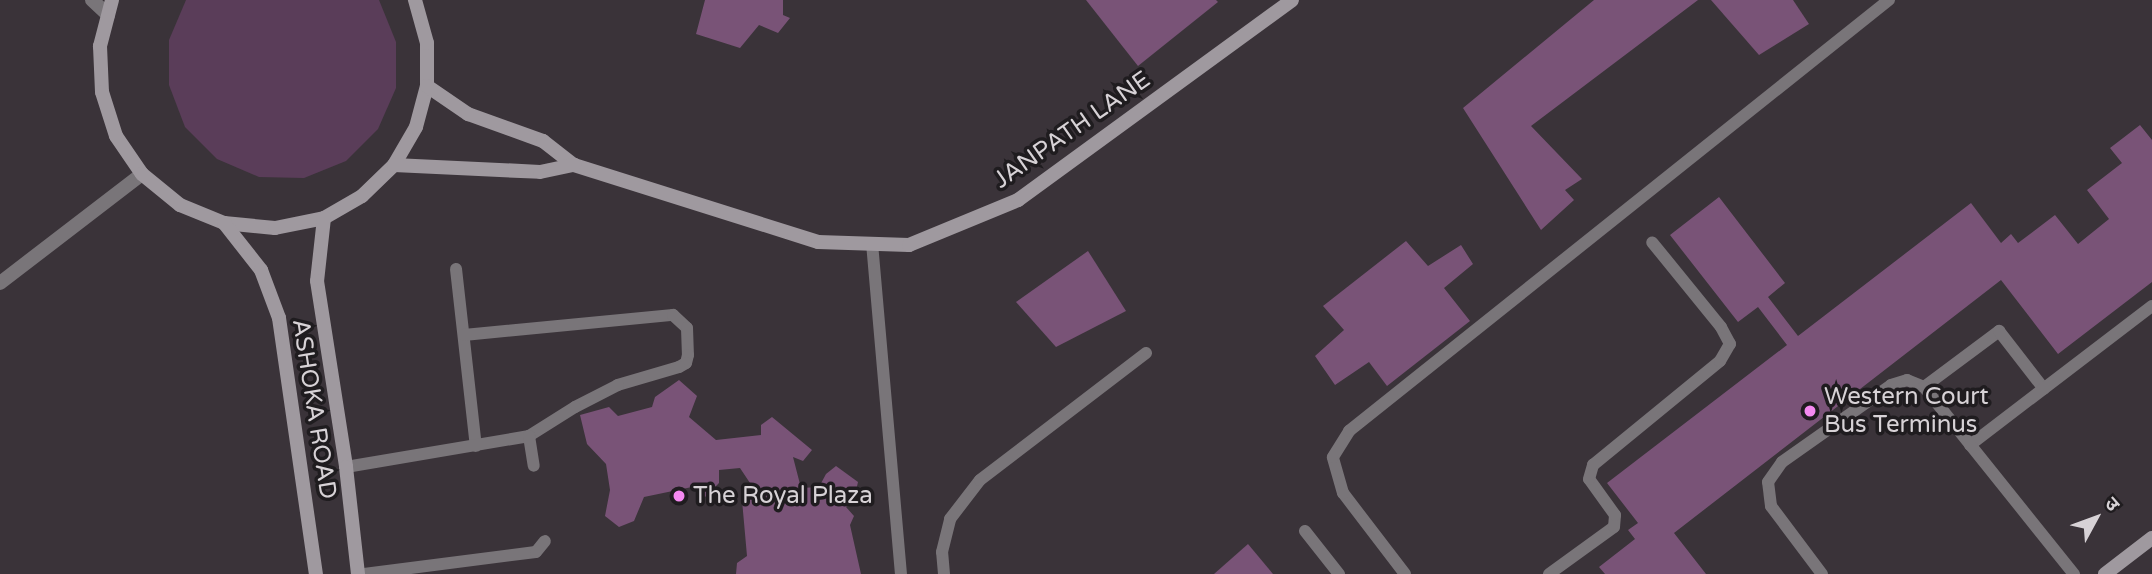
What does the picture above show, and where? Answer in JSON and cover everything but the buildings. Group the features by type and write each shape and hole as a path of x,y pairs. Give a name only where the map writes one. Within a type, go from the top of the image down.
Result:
{"main road":[{"path":"112,0 100,46 102,92 116,136 142,174 180,205 224,223 275,228 324,218 362,196 394,165 416,127 427,86 427,43 416,1"},
{"name":"JANPATH LANE","path":"427,86 468,114 543,141 574,165 818,242 909,244 1018,200 1292,0"},
{"name":"JANPATH LANE","path":"394,165 540,172 574,165"},
{"name":"ASHOKA ROAD","path":"324,218 317,282 346,467 358,574"},
{"name":"ASHOKA ROAD","path":"224,223 261,271 279,318 316,574"},
{"path":"2105,574 2152,538"}],"street":[{"path":"92,0 108,15"},
{"path":"0,282 142,174"}],"lane":[{"path":"1405,574 1343,493 1333,457 1349,431 1889,0"},
{"path":"1549,574 1614,527 1615,515 1589,479 1593,465 1720,361 1730,344 1721,327 1652,242"},
{"path":"872,243 901,574"},
{"path":"456,269 476,446"},
{"path":"1970,445 2152,306"},
{"path":"346,467 529,436 575,407 618,385 679,367 686,362 688,355 687,328 673,315 464,335"},
{"path":"1924,387 1999,331 2044,389"},
{"path":"944,574 942,552 950,519 980,480 1146,353"},
{"path":"1822,574 1770,506 1768,482 1782,462 1891,385 1907,380 1924,387 2074,574"},
{"path":"529,436 534,466"},
{"path":"1305,531 1339,574"},
{"path":"365,574 537,552 545,541"}],"shaded area":[{"path":"186,0 379,0 396,42 396,88 378,129 346,161 304,178 259,177 217,159 185,127 169,85 169,40"}],"place":[{"name":"Western Court Bus Terminus","path":"1810,411"},
{"name":"The Royal Plaza","path":"679,496"}]}
